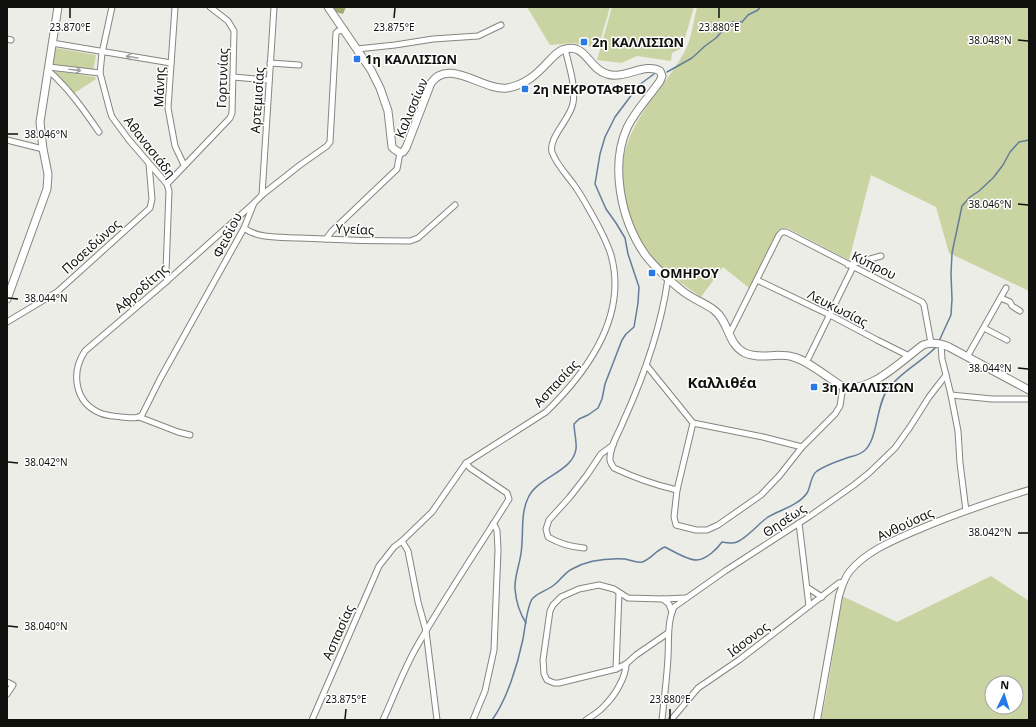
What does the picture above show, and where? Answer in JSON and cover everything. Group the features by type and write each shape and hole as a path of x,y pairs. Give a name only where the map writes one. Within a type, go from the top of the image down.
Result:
{"main road":[{"path":"7,299 47,189 48,174 40,122 58,7"},
{"name":"Καλισσίων","path":"328,7 371,70 380,88 388,111 392,147 400,153 406,148 431,83 440,74 452,72 490,86 505,88 528,81 556,54 565,49"},
{"path":"565,49 578,50 584,54 596,68 609,75 620,76 652,68 658,70 662,74 660,81 637,112 627,130 620,152 618,170 625,209 632,231 644,254 686,294 710,307 717,313 723,320 729,335 737,347 748,354 760,356 792,356 843,386 853,388 863,386 880,377 923,345 931,343 941,344 1029,390"}],"street":[{"name":"Αθανασιάδη","path":"112,7 102,53 100,73 112,117 149,164 167,184 170,199 166,271 167,281"},
{"name":"Μάνης","path":"175,7 168,108 175,146 184,165"},
{"name":"Γορτυνίας","path":"167,184 230,118 232,114 234,31 228,21 210,7"},
{"name":"Αρτεμισίας","path":"262,195 274,7"},
{"path":"357,49 390,46 433,39 478,36 501,25"},
{"name":"Φειδίου","path":"139,417 144,413 160,379 244,228 254,203 300,165 327,146 330,142 336,33 338,31 345,30"},
{"path":"52,43 102,53 171,63"},
{"name":"Ασπασίας","path":"312,720 379,566 394,547 432,512 466,462 546,412 556,402 594,356 607,328 615,285 611,255 599,227 576,187 556,160 551,147 573,105 573,86 565,49"},
{"path":"270,63 299,65"},
{"path":"49,69 100,73"},
{"path":"49,69 78,102 100,132"},
{"path":"233,77 269,80"},
{"path":"7,140 43,149"},
{"path":"326,240 332,231 397,169 400,153"},
{"name":"Ποσειδώνος","path":"7,322 57,292 150,208 152,198 149,164"},
{"name":"Αφροδίτης","path":"139,417 131,418 106,414 94,410 88,404 78,389 76,380 77,367 82,356 254,203"},
{"name":"Υγείας","path":"244,228 249,232 263,236 326,240 410,241 415,240 455,206"},
{"name":"Κύπρου","path":"757,280 779,235 782,232 786,232 922,302 924,305 931,343"},
{"path":"806,363 830,315 851,266 881,256"},
{"path":"668,278 662,312 647,366 613,445 610,460 614,468 652,484 677,490"},
{"path":"729,335 757,280"},
{"name":"Λευκωσίας","path":"757,280 830,315 909,356"},
{"path":"967,357 1006,288"},
{"path":"1001,298 1010,302 1012,306 1020,311"},
{"path":"984,328 1007,340"},
{"path":"941,344 942,359 958,431 966,511"},
{"path":"647,366 693,423 763,437 802,447"},
{"name":"Θησέως","path":"672,612 674,607 686,598 854,485 884,460 895,448 928,397 946,375"},
{"path":"693,423 677,490 674,517 676,525 690,529 707,530 718,525 761,495 780,475 802,447 835,414 840,406 843,386"},
{"path":"951,395 992,398 1029,398"},
{"path":"139,417 190,435"},
{"path":"584,548 570,547 558,543 548,537 546,529 549,520 570,498 588,475 601,454 613,445"},
{"path":"382,720 415,650 475,551 509,499 507,493 470,468 466,462"},
{"name":"Ανθούσας","path":"817,720 836,613 844,582 856,566 882,546 928,525 1029,490"},
{"path":"799,523 809,606"},
{"path":"473,720 485,691 494,650 498,550 497,531 493,524"},
{"path":"402,540 408,551 418,602 426,631 437,720"},
{"name":"Ιάσονος","path":"671,720 698,688 739,660 839,583 844,582"},
{"path":"668,633 636,655 626,664 616,669 574,680 554,683 546,678 543,660 550,611 557,600 571,592 579,588 599,585 614,589 628,598 686,598"},
{"path":"808,588 822,597"},
{"path":"616,669 619,593"},
{"path":"662,720 668,658 668,633 672,612 669,604 663,599"},
{"path":"586,720 599,711 611,698 626,669 626,664"},
{"path":"7,682 13,685 7,694"}],"green space":[{"path":"330,7 346,7 343,14 336,12"},
{"path":"527,7 610,7 598,48 573,43 550,45"},
{"path":"612,7 694,7 682,48 672,53 671,61 637,56 621,63 597,60"},
{"path":"697,7 1029,7 1029,291 949,253 936,207 871,175 849,260 787,228 779,229 749,288 723,267 701,297 663,269 644,248 636,232 629,212 622,181 623,163 628,142 638,121 685,51 691,35"},
{"path":"56,48 96,55 93,72 53,64"},
{"path":"56,71 95,77 96,79 73,94 55,73"},
{"path":"991,576 1029,601 1029,720 821,720 842,596 897,622"}],"waterway":[{"path":"667,72 692,58 732,22 742,22 748,15 758,10 760,7"},
{"path":"526,623 518,607 515,594 515,585 522,546 524,511 528,498 539,485 562,469 573,457 576,449 574,424 579,419 598,408 602,399 605,384 622,340 634,327 639,287 628,254 625,238 606,209 595,184 600,154 605,137 615,117 639,85 654,74"},
{"path":"939,341 951,315 952,253 962,206 970,197 993,178 1003,165 1010,152 1019,142 1029,140"},
{"path":"492,720 507,692 515,670 521,649 526,617 531,601 535,596 554,585 569,571 578,566 591,562 604,559 625,559 642,562 665,547 685,557 697,560 708,556 715,551 722,542 734,543 741,540 768,517 794,504 804,497 808,491 813,476 817,471 830,464 862,453 869,446 872,439 881,403 888,389 898,378 936,347"}],"place":[{"name":"2η ΚΑΛΛΙΣΙΩΝ","path":"584,42"},
{"name":"1η ΚΑΛΛΙΣΙΩΝ","path":"357,59"},
{"name":"2η ΝΕΚΡΟΤΑΦΕΙΟ","path":"525,89"},
{"name":"ΟΜΗΡΟΥ","path":"652,273"},
{"name":"3η ΚΑΛΛΙΣΙΩΝ","path":"814,387"}],"district":[{"name":"Καλλιθέα","path":"722,383"}]}
